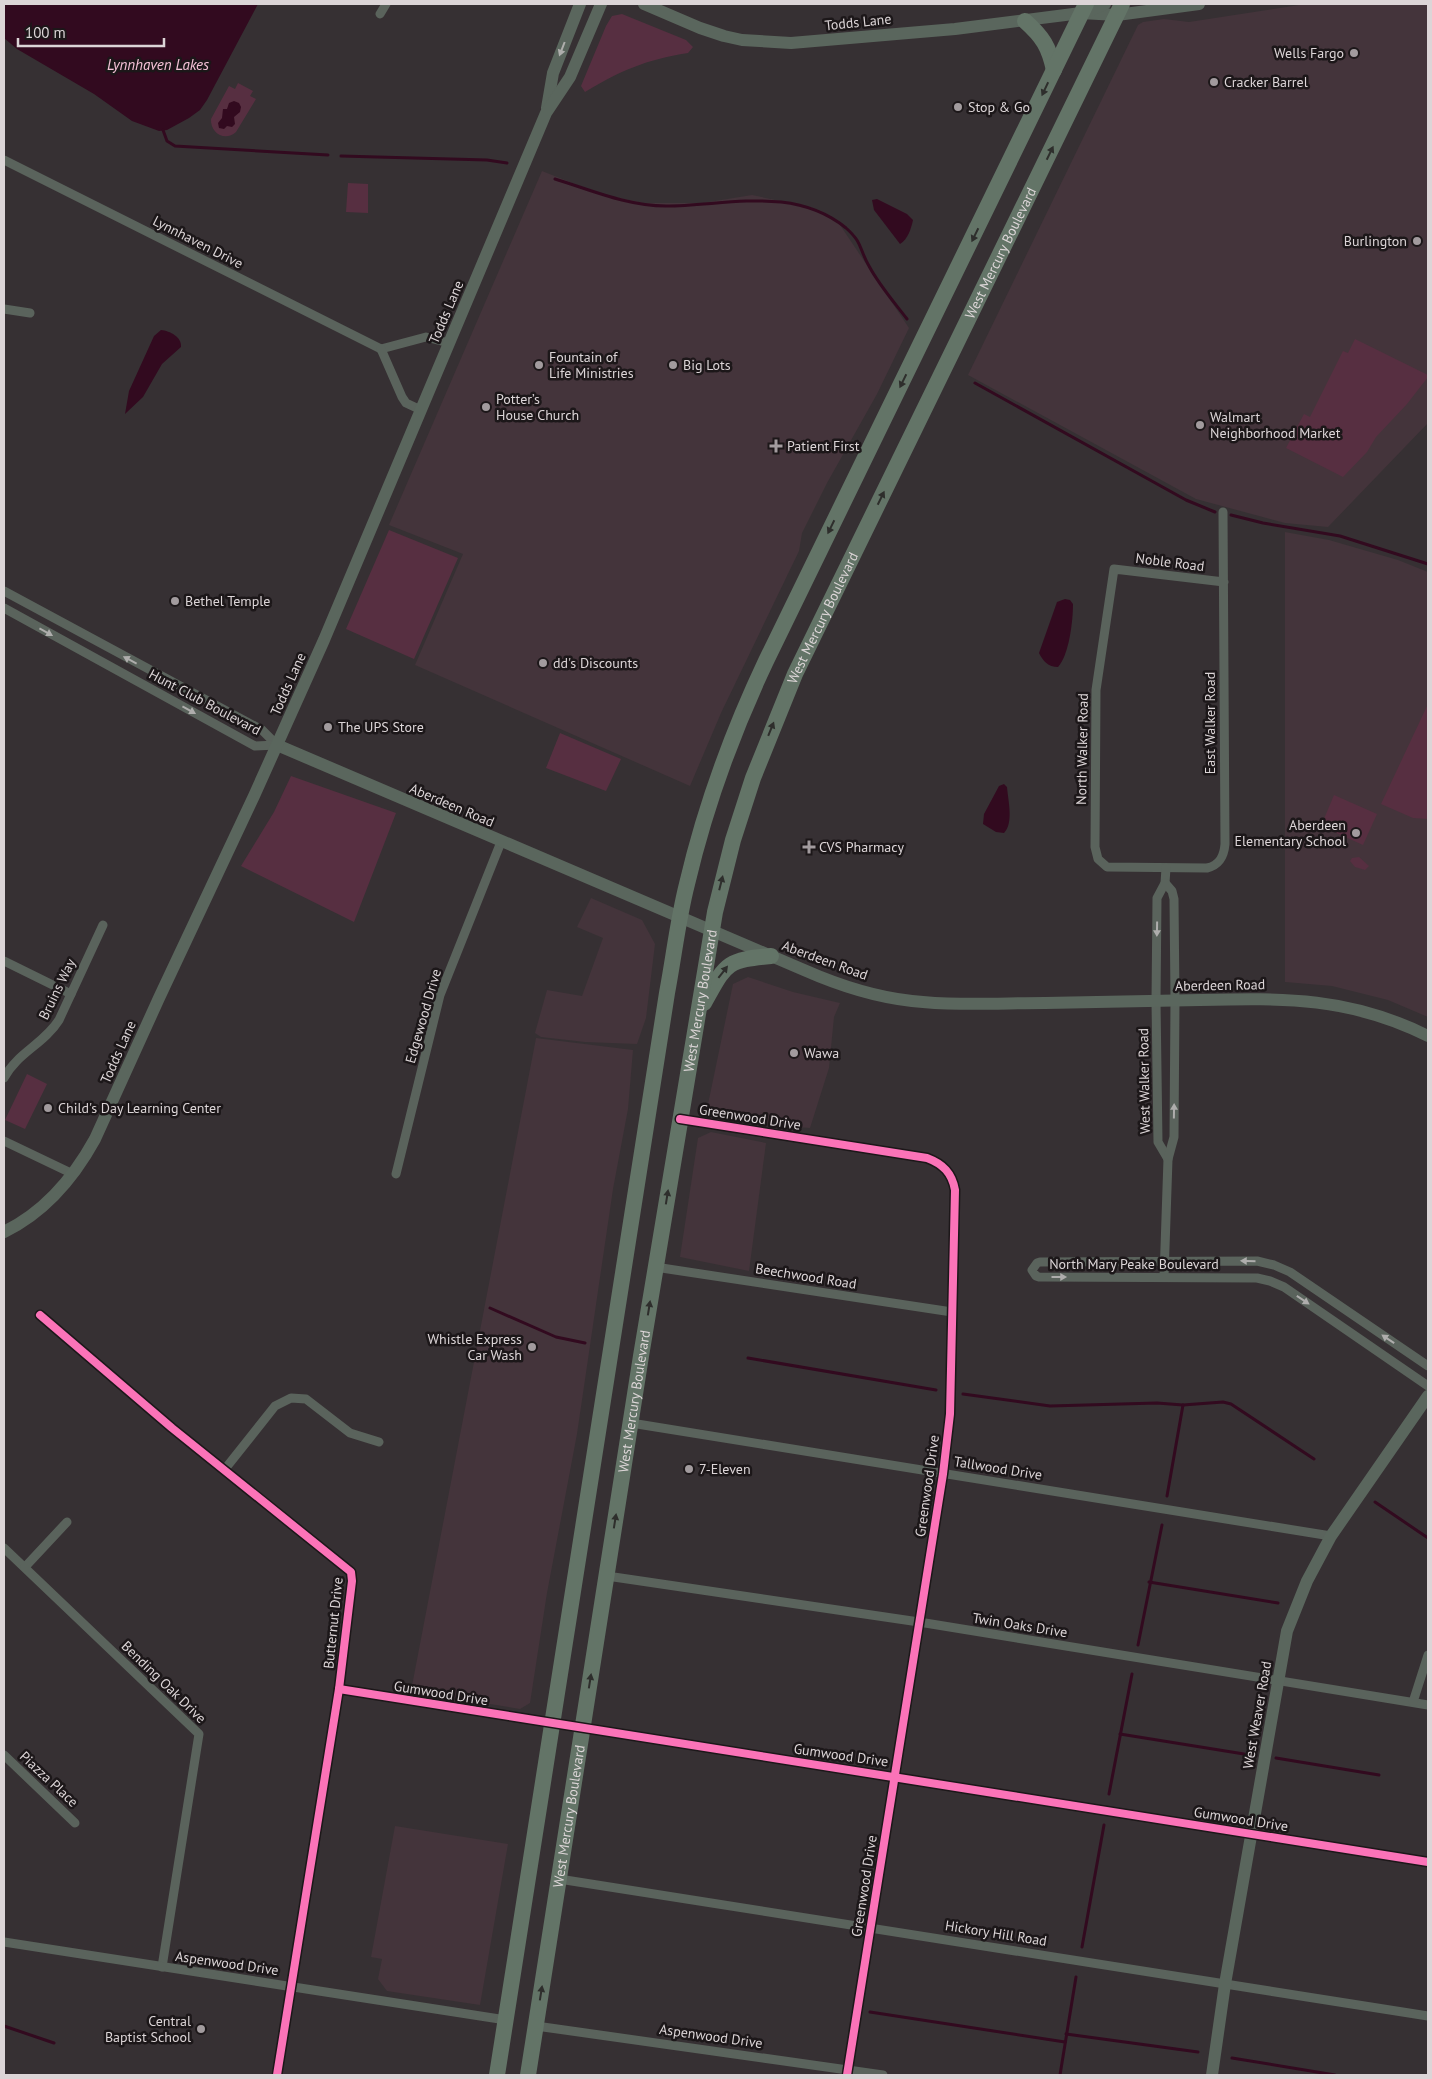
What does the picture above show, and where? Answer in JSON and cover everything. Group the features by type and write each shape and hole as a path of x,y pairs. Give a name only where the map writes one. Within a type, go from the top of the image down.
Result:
{"highway":[{"path":"497,2075 686,884 709,804 749,698 1084,9"},
{"name":"West Mercury Boulevard","path":"528,2075 630,1423 711,931 724,873 761,755 792,680 1119,10"},
{"path":"1025,21 1041,37 1049,50 1054,70"},
{"path":"698,1013 718,976 728,964 741,959 771,956"}],"main road":[{"name":"Todds Lane","path":"546,113 553,73 580,4"},
{"name":"Todds Lane","path":"4,1232 41,1209 62,1190 95,1139 277,745 546,113 570,77 601,4"},
{"name":"Todds Lane","path":"644,4 724,36 742,40 791,43 1025,21 1084,9"},
{"path":"1084,9 1105,4"},
{"path":"1084,9 1119,10 1199,4"},
{"name":"Aberdeen Road","path":"277,745 501,842 848,988 911,1001 966,1004 1271,999 1316,1002 1370,1012 1401,1023 1428,1036"},
{"name":"West Weaver Road","path":"1212,2075 1225,1984 1287,1632 1306,1581 1331,1536 1428,1396"}],"street":[{"path":"380,14 386,4"},
{"name":"Lynnhaven Drive","path":"4,160 381,349"},
{"path":"4,309 30,313"},
{"path":"421,410 406,403 402,397 381,349 426,337 449,344"},
{"name":"East Walker Road","path":"1166,868 1211,868 1220,860 1224,852 1224,512"},
{"name":"Noble Road","path":"1114,569 1224,582"},
{"name":"North Walker Road","path":"1114,569 1096,690 1096,851 1101,863 1110,868 1166,868"},
{"name":"Hunt Club Boulevard","path":"4,591 262,730 277,745"},
{"name":"Hunt Club Boulevard","path":"4,608 255,746 277,745"},
{"name":"Edgewood Drive","path":"396,1174 440,995 501,842"},
{"path":"1156,1001 1157,898 1165,883 1166,868"},
{"path":"1165,883 1172,891 1174,899 1175,1000"},
{"name":"Bruins Way","path":"4,1078 17,1059 52,1031 103,925"},
{"path":"4,961 71,994"},
{"name":"West Walker Road","path":"1164,1278 1168,1159 1174,1138 1175,1000"},
{"name":"West Walker Road","path":"1156,1001 1158,1142 1168,1159"},
{"name":"Greenwood Drive","path":"680,1119 920,1156 941,1165 951,1176 955,1190 950,1414 943,1474 847,2072"},
{"path":"4,1140 73,1174"},
{"name":"North Mary Peake Boulevard","path":"1428,1366 1290,1272 1274,1265 1257,1261 1040,1262 1032,1270 1039,1277 1257,1278 1270,1281 1284,1287 1428,1386"},
{"name":"Beechwood Road","path":"656,1267 952,1312"},
{"name":"Butternut Drive","path":"40,1315 172,1428 351,1572 352,1581 339,1690 277,2075"},
{"path":"225,1469 275,1406 291,1398 306,1399 350,1433 379,1442"},
{"name":"Tallwood Drive","path":"630,1423 1331,1536"},
{"path":"25,1567 67,1522"},
{"name":"Bending Oak Drive","path":"4,1548 199,1734 162,1968"},
{"name":"Twin Oaks Drive","path":"607,1576 919,1622 1428,1705"},
{"path":"1413,1702 1428,1655"},
{"name":"Gumwood Drive","path":"339,1690 583,1730 894,1776 1428,1862"},
{"name":"Piazza Place","path":"4,1755 75,1823"},
{"path":"4,1770 12,1763"},
{"name":"Hickory Hill Road","path":"559,1879 870,1926 1428,2016"},
{"name":"Aspenwood Drive","path":"4,1942 506,2020"},
{"name":"Aspenwood Drive","path":"536,2026 847,2072 883,2075"}],"shaded area":[{"path":"1306,4 1428,4 1428,423 1328,527 1285,523 1196,499 968,375 1138,25 1143,22 1164,19 1189,22"},
{"path":"622,14 686,40 693,47 688,53 634,67 585,92 581,86 606,26 612,16"},
{"path":"238,83 253,91 250,96 256,99 236,132 232,135 223,136 213,128 211,119 229,86 235,89"},
{"path":"542,171 600,194 644,203 703,203 752,195 813,208 840,225 909,328 877,394 827,483 802,533 799,551 721,713 690,786 415,665 463,554 389,525"},
{"path":"348,183 368,184 368,213 346,212"},
{"path":"1355,339 1428,375 1428,377 1407,404 1376,437 1367,452 1343,477 1286,448 1304,414 1310,417 1343,351 1348,353"},
{"path":"389,530 458,558 414,659 346,629"},
{"name":"Aberdeen Elementary School","path":"1285,532 1329,540 1398,560 1428,572 1428,1017 1388,1000 1332,986 1285,982"},
{"path":"1428,704 1428,819 1413,818 1381,804"},
{"path":"560,733 621,759 606,791 546,768"},
{"path":"291,776 396,813 354,922 241,866 274,812"},
{"path":"1334,795 1377,814 1363,845 1321,826"},
{"path":"1359,857 1369,866 1365,870 1355,867 1350,861 1352,858"},
{"path":"591,898 642,920 655,944 646,1018 637,1044 585,1042 541,1037 535,1033 547,990 582,996 603,938 577,927"},
{"path":"748,977 793,992 840,1003 834,1017 829,1068 810,1128 784,1126 707,1109 733,984"},
{"path":"536,1038 633,1050 628,1109 613,1189 577,1434 547,1593 530,1703 520,1709 411,1691"},
{"path":"27,1074 47,1084 25,1129 5,1120"},
{"path":"711,1132 766,1143 749,1271 680,1257 698,1138"},
{"path":"395,1826 508,1844 480,2005 387,1991 378,1979 382,1959 371,1957"}],"water":[{"name":"Lynnhaven Lakes","path":"4,4 258,4 200,110 167,130 159,131 132,121 94,94 17,49 4,38"},
{"path":"234,101 239,103 241,107 240,112 234,117 235,124 224,129 219,128 218,123 222,118 223,109 227,109 229,103"},
{"path":"877,199 907,214 913,220 907,237 900,244 874,210 872,200"},
{"path":"161,330 175,335 180,340 181,347 162,364 143,397 125,414 129,391 154,336"},
{"path":"1065,599 1070,600 1073,604 1071,628 1068,646 1062,662 1058,667 1054,667 1046,663 1039,653 1057,602"},
{"path":"1004,784 1007,787 1010,817 1004,833 996,832 983,824 984,814 999,786"}],"waterway":[{"path":"163,130 167,141 175,146 328,155"},
{"path":"341,156 487,160 507,163"},
{"path":"555,179 609,197 652,205 666,206 759,201 782,202 804,206 826,215 846,228 860,246 877,280 907,319"},
{"path":"975,383 1186,500 1215,512"},
{"path":"1231,515 1263,523 1340,536 1428,564"},
{"path":"490,1308 556,1337 585,1343"},
{"path":"748,1358 936,1390"},
{"path":"963,1394 1050,1406 1157,1403 1183,1405 1223,1402 1231,1404 1314,1459"},
{"path":"1167,1496 1183,1405"},
{"path":"1375,1502 1428,1538"},
{"path":"1138,1645 1162,1525"},
{"path":"1149,1582 1278,1603"},
{"path":"1109,1794 1132,1674"},
{"path":"1120,1734 1244,1754"},
{"path":"1276,1758 1379,1775"},
{"path":"1082,1947 1104,1825"},
{"path":"1060,2075 1076,1977"},
{"path":"870,2012 1065,2042"},
{"path":"4,2026 54,2043"},
{"path":"1066,2034 1198,2052"},
{"path":"1232,2058 1335,2075"}],"cycle path":[{"path":"680,1119 927,1158 938,1163 946,1170 952,1179 955,1190 950,1414 943,1474 847,2075"},
{"path":"40,1315 172,1428 351,1572 352,1581 339,1689 277,2075"},
{"path":"339,1689 1428,1862"}],"place":[{"name":"Wells Fargo","path":"1354,53"},
{"name":"Cracker Barrel","path":"1214,82"},
{"name":"Stop & Go","path":"958,107"},
{"name":"Burlington","path":"1417,241"},
{"name":"Fountain of Life Ministries","path":"539,365"},
{"name":"Big Lots","path":"673,365"},
{"name":"Potter’s House Church","path":"486,407"},
{"name":"Walmart Neighborhood Market","path":"1200,425"},
{"name":"Patient First","path":"776,446"},
{"name":"Bethel Temple","path":"175,601"},
{"name":"dd's Discounts","path":"543,663"},
{"name":"The UPS Store","path":"328,727"},
{"name":"Aberdeen Elementary School","path":"1356,833"},
{"name":"CVS Pharmacy","path":"809,847"},
{"name":"Wawa","path":"794,1053"},
{"name":"Child's Day Learning Center","path":"48,1108"},
{"name":"Whistle Express Car Wash","path":"532,1347"},
{"name":"7-Eleven","path":"689,1469"},
{"name":"Central Baptist School","path":"201,2029"}]}
